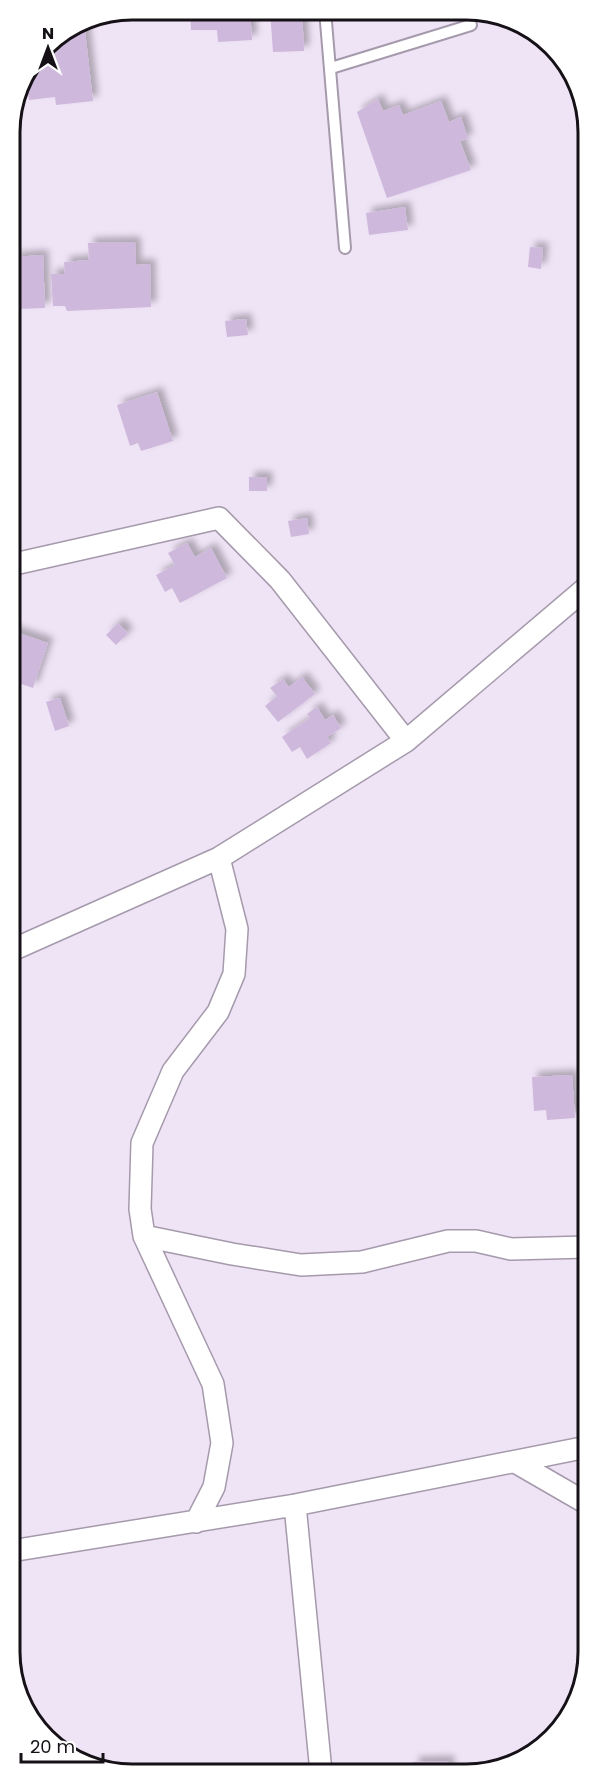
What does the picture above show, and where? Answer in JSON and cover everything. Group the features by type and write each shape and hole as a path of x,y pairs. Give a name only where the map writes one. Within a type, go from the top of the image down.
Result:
{"street":[{"path":"20,563 219,518 280,580 406,741"},
{"path":"20,947 219,858 406,741 578,595"},
{"path":"196,1522 214,1487 222,1443 213,1384 144,1236 140,1209 142,1143 173,1071 218,1012 234,974 237,930 219,858"},
{"path":"144,1236 301,1264 362,1262 448,1241 476,1241 511,1249 577,1247"},
{"path":"20,1550 295,1505 577,1450"},
{"path":"517,1462 577,1498"},
{"path":"295,1505 320,1764"}],"lane":[{"path":"326,20 345,248"},
{"path":"331,68 471,25"}],"building":[{"path":"191,20 251,20 252,40 218,42 217,30 191,30"},
{"path":"271,20 302,20 304,51 273,52"},
{"path":"85,30 93,101 56,105 55,97 29,100 28,90 38,69 41,65 52,64 52,52 69,38"},
{"path":"378,99 383,111 399,105 403,115 441,101 449,122 461,117 468,139 460,141 471,170 387,198 357,112"},
{"path":"405,207 408,230 369,235 366,213"},
{"path":"135,242 136,265 150,264 151,307 67,311 65,306 53,306 51,274 65,274 64,262 89,260 88,243"},
{"path":"530,247 543,248 541,269 528,267"},
{"path":"43,255 45,308 20,309 20,257"},
{"path":"246,319 248,335 227,337 225,321"},
{"path":"157,392 173,441 141,451 138,443 130,446 117,405"},
{"path":"249,477 267,477 267,491 249,491"},
{"path":"307,518 309,534 291,537 288,521"},
{"path":"187,543 195,557 211,548 227,578 180,603 172,588 165,592 156,575 175,565 168,553"},
{"path":"118,623 128,633 116,645 106,635"},
{"path":"20,633 48,643 33,688 20,683"},
{"path":"302,677 315,694 278,722 265,706 277,696 270,688 283,679 289,687"},
{"path":"60,698 69,726 55,731 46,702"},
{"path":"317,707 325,720 333,715 341,728 327,737 331,743 307,759 300,747 292,752 282,737 310,718 307,714"},
{"path":"572,1075 575,1118 547,1120 546,1110 534,1111 532,1077"},
{"path":"449,1761 449,1764 413,1764 413,1762"}]}
